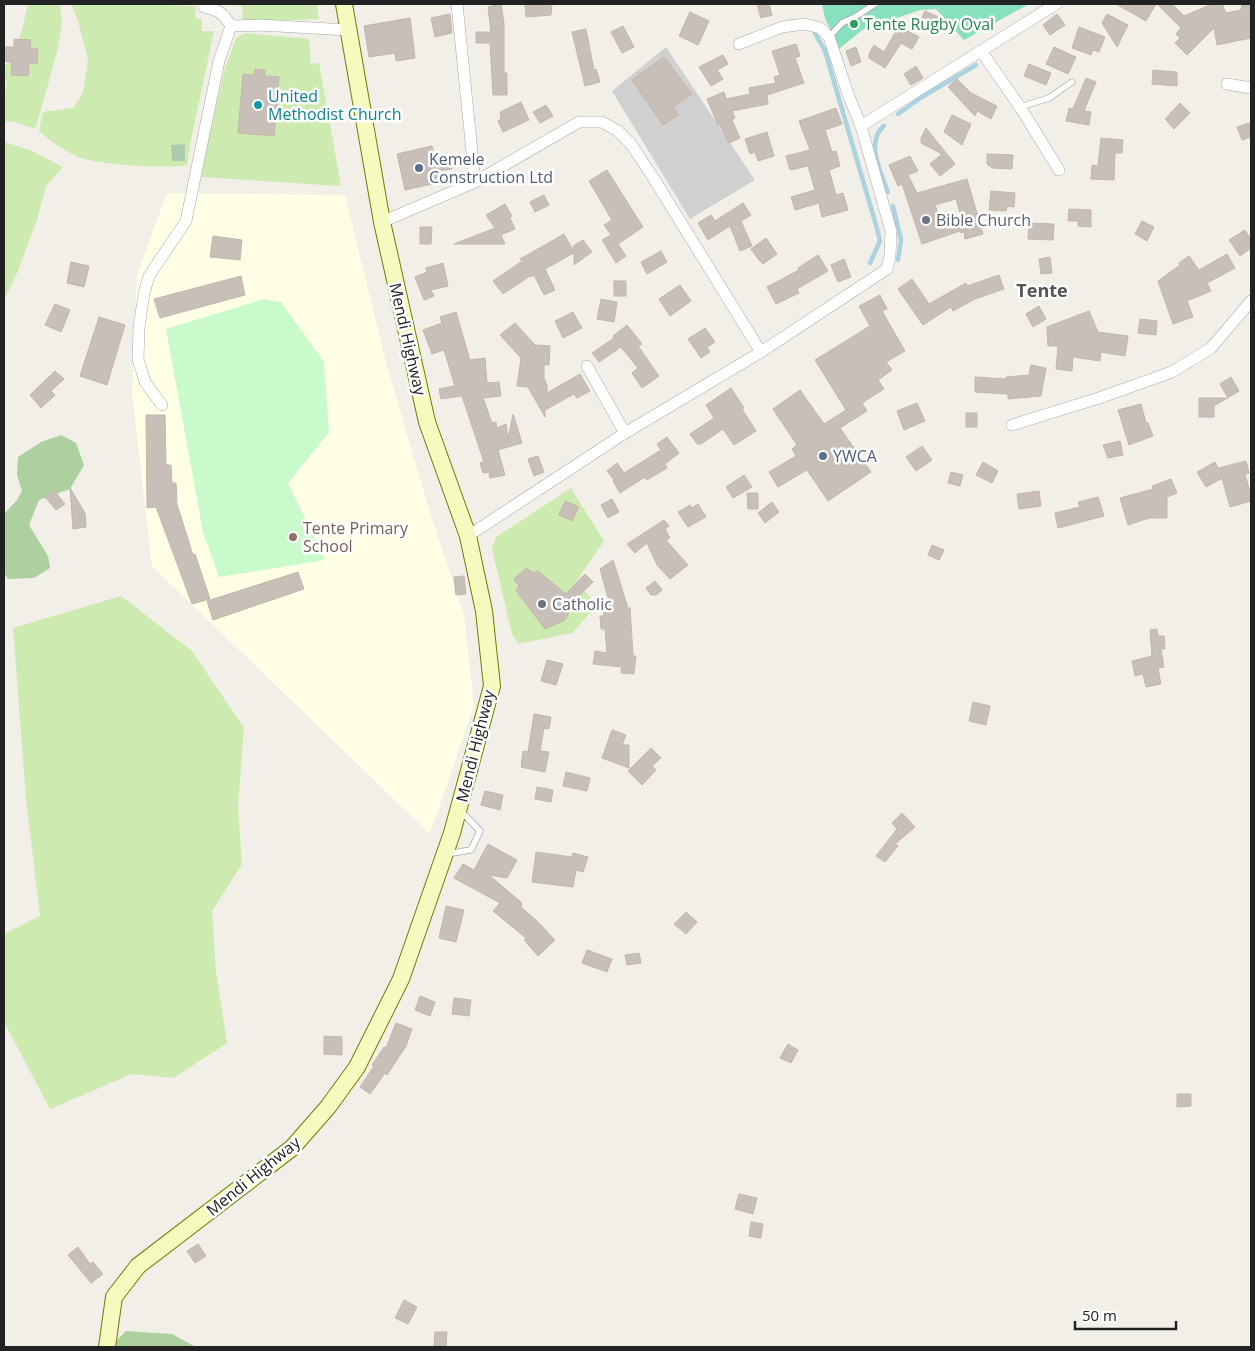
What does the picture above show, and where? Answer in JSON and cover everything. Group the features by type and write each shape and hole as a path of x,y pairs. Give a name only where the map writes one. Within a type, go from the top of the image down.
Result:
{"main road":[{"name":"Mendi Highway","path":"107,1347 114,1297 138,1266 292,1148 328,1107 357,1067 401,979 445,855 492,686 484,611 468,536 427,422 382,222 344,4"}],"street":[{"path":"204,4 204,7 214,9 224,15 231,26"},
{"path":"457,4 475,182"},
{"path":"861,126 1056,4"},
{"path":"468,536 625,433 761,352 887,269 890,256 891,231 861,126 829,37 820,28 805,24 782,27 739,44"},
{"path":"231,26 260,25 348,30"},
{"path":"162,405 145,382 138,359 139,328 144,293 149,276 186,221 219,61 231,26"},
{"path":"981,51 1020,107 1059,170"},
{"path":"1227,84 1251,88"},
{"path":"382,222 475,182 579,122 602,122 618,131 631,144 761,352"},
{"path":"1012,425 1099,398 1172,372 1211,348 1251,301"},
{"path":"587,366 625,433"}],"lane":[{"path":"829,37 842,23 875,4"},
{"path":"1020,107 1049,98 1072,82"},
{"path":"445,855 471,850 480,831 459,808"}],"shaded area":[{"path":"666,47 755,180 690,219 612,91"},
{"path":"185,144 185,161 172,161 171,145"},
{"name":"Tente Primary School","path":"167,193 345,195 387,366 429,509 464,615 474,705 430,834 152,566 132,393 137,275"}],"green space":[{"path":"28,4 60,4 62,23 57,52 36,127 32,128 16,122 4,121 4,99 7,82 4,77 4,67 17,45"},
{"path":"67,4 196,6 195,18 202,19 202,31 214,31 187,165 164,167 88,160 68,152 39,131 43,112 73,108 83,93 88,60 72,5"},
{"path":"226,4 317,4 319,19 243,22 242,6"},
{"name":"Tente Rugby Oval","path":"822,4 1029,4 964,40 936,9 920,10 862,30 839,49 825,18"},
{"path":"245,33 309,39 311,64 319,63 341,186 200,177 224,71 236,38"},
{"path":"4,142 30,150 63,167 46,186 37,220 18,271 4,300"},
{"path":"264,299 281,302 324,362 329,432 288,483 325,560 219,577 203,532 166,329"},
{"path":"61,435 76,443 84,465 70,489 39,500 29,525 48,556 50,568 34,578 8,579 4,573 4,514 17,500 22,491 17,475 18,457 41,442"},
{"path":"571,488 604,541 576,582 597,604 573,633 518,644 512,634 492,549 496,537"},
{"path":"121,596 192,651 244,728 238,807 242,864 212,911 216,972 227,1043 174,1078 132,1074 50,1109 4,1022 4,934 40,916 26,799 13,628"},
{"path":"126,1331 172,1334 196,1347 114,1347 117,1340"}],"building":[{"path":"501,4 504,24 504,73 507,73 507,95 493,95 490,43 476,43 476,32 491,32 488,7"},
{"path":"525,4 552,4 551,15 526,17"},
{"path":"757,4 769,4 772,15 761,18"},
{"path":"1116,4 1156,4 1146,21"},
{"path":"1157,4 1172,4 1184,16 1212,4 1222,4 1226,13 1241,10 1242,4 1251,4 1251,38 1217,45 1214,28 1187,55 1175,43 1180,38 1176,34 1181,28"},
{"path":"925,11 945,20 939,33 919,24"},
{"path":"690,12 709,21 698,45 679,36"},
{"path":"450,14 452,33 435,37 431,18"},
{"path":"1057,14 1065,25 1050,35 1043,25"},
{"path":"1107,14 1128,25 1117,47 1102,23"},
{"path":"410,18 415,58 396,61 395,53 369,57 364,26"},
{"path":"623,26 634,47 622,53 611,32"},
{"path":"899,26 919,37 912,49 901,43 885,68 869,58 869,54 874,45 884,52"},
{"path":"1079,27 1105,37 1099,52 1093,50 1091,55 1072,48"},
{"path":"586,29 594,70 596,69 600,82 585,86 572,32"},
{"path":"14,39 31,40 30,48 38,49 37,64 29,63 28,76 11,75 12,62 4,61 4,47 14,47"},
{"path":"796,44 800,56 795,58 804,83 767,95 768,104 732,111 735,118 732,120 740,138 729,143 720,125 718,125 707,99 724,92 726,99 750,94 749,88 776,83 774,77 780,75 772,51"},
{"path":"856,47 861,62 851,66 846,51"},
{"path":"1054,47 1076,57 1068,74 1046,64"},
{"path":"723,55 728,64 717,70 723,79 711,86 699,67"},
{"path":"664,57 692,94 673,107 678,115 663,125 632,80"},
{"path":"1029,64 1051,73 1046,85 1024,76"},
{"path":"916,66 923,78 911,85 904,74"},
{"name":"United Methodist Church","path":"255,69 265,70 265,76 279,77 274,136 238,133 243,74 254,75"},
{"path":"1153,70 1177,72 1177,86 1152,84"},
{"path":"1086,78 1096,82 1084,111 1091,112 1089,125 1066,121 1069,108 1073,109"},
{"path":"957,79 971,93 997,106 991,119 977,111 975,116 948,87"},
{"path":"521,102 529,120 503,132 498,121 501,119 500,112"},
{"path":"1180,103 1190,113 1174,129 1165,119"},
{"path":"546,105 553,116 540,123 533,112"},
{"path":"836,108 842,124 825,130 832,152 836,151 840,166 829,170 836,195 843,193 848,210 822,217 819,203 795,210 791,197 815,190 808,166 790,170 786,156 810,150 799,121"},
{"path":"952,115 971,124 962,145 944,132"},
{"path":"1249,123 1251,137 1242,140 1237,127"},
{"path":"926,128 955,164 940,176 930,164 942,154 921,143 921,138"},
{"path":"767,132 774,156 758,161 755,152 750,154 745,139"},
{"path":"1101,138 1123,140 1122,153 1115,153 1114,180 1091,179 1092,165 1098,166"},
{"name":"Kemele Construction Ltd","path":"432,146 435,158 449,155 452,169 438,171 441,182 405,190 397,154"},
{"path":"987,154 1013,155 1012,169 992,168 987,164"},
{"path":"910,156 918,171 908,175 917,193 967,179 983,234 965,239 964,232 961,233 960,231 922,244 902,184 898,186 889,165","holes":["956,199 962,220 942,225 935,205"]},
{"path":"607,170 643,227 618,244 626,256 616,263 602,240 611,235 604,225 612,220 589,181"},
{"path":"991,191 1015,193 1014,207 1007,206 1006,211 989,210"},
{"path":"544,195 549,205 535,212 530,202"},
{"path":"743,203 751,215 741,221 752,246 740,251 730,226 708,240 698,223 711,215 715,221"},
{"path":"505,204 512,216 510,218 515,229 501,235 505,244 454,244 495,228 486,215"},
{"path":"1069,209 1091,210 1091,227 1078,226 1078,221 1068,221"},
{"path":"1142,221 1154,227 1147,241 1135,234"},
{"path":"1029,223 1054,224 1053,240 1028,239"},
{"path":"420,227 432,227 431,244 420,244"},
{"path":"1245,230 1251,240 1251,248 1240,256 1229,240"},
{"path":"564,234 574,252 573,246 583,240 592,252 574,265 574,253 545,269 555,290 544,295 534,275 503,294 493,281 522,261 520,259"},
{"path":"213,236 242,240 240,260 210,257"},
{"path":"766,238 777,254 763,264 751,249"},
{"path":"661,251 667,262 647,274 641,262"},
{"path":"1227,254 1235,268 1207,283 1211,291 1187,301 1193,317 1173,324 1158,281 1189,256 1199,270"},
{"path":"818,255 828,271 797,289 799,293 776,304 767,287 799,270 798,268"},
{"path":"1050,257 1052,273 1041,274 1039,259"},
{"path":"844,259 851,277 838,282 831,265"},
{"path":"71,262 89,266 84,287 67,283"},
{"path":"443,263 448,286 431,290 434,296 424,300 415,277 427,272 426,268"},
{"path":"999,275 1004,289 975,299 953,311 951,307 923,325 898,289 912,279 929,304 966,283 967,286"},
{"path":"241,276 245,295 160,318 154,299"},
{"path":"614,281 626,281 626,296 614,296"},
{"path":"680,285 691,301 670,316 659,299"},
{"path":"880,295 887,309 882,311 905,351 886,362 892,370 878,380 884,389 862,403 867,411 840,428 871,472 828,501 807,470 778,487 769,472 796,456 792,449 797,445 773,409 800,390 824,424 846,410 815,360 870,326 859,306"},
{"path":"601,299 617,302 614,322 597,319"},
{"path":"55,304 70,310 61,332 45,325"},
{"path":"1039,306 1046,319 1033,327 1026,314"},
{"path":"1089,311 1098,332 1128,336 1125,356 1101,352 1100,361 1073,357 1072,371 1056,369 1058,346 1048,346 1047,327"},
{"path":"456,312 470,360 485,358 487,383 499,382 501,396 483,398 492,423 496,422 497,428 506,424 508,439 513,414 522,443 498,450 505,475 490,478 489,472 483,473 480,463 484,462 462,396 441,399 439,389 455,386 444,350 432,354 423,330 442,323 440,317"},
{"path":"573,312 582,328 563,338 555,321"},
{"path":"99,317 125,325 107,385 80,376"},
{"path":"1140,319 1157,321 1156,335 1138,333"},
{"path":"515,323 535,345 550,346 549,365 544,365 547,393 580,374 590,391 577,398 574,394 545,410 545,417 528,387 517,386 521,358 500,335"},
{"path":"627,325 642,344 638,346 659,376 642,388 632,373 638,368 621,347 599,362 592,353 614,338 613,336"},
{"path":"705,328 715,342 707,347 710,352 701,358 688,339"},
{"path":"1031,365 1046,368 1041,396 1008,399 1008,394 975,392 975,377 1006,379 1006,377 1029,375"},
{"path":"55,371 64,379 51,391 55,395 41,408 30,395"},
{"path":"1231,377 1239,391 1228,398 1220,384"},
{"path":"731,388 756,431 734,445 723,429 701,444 697,444 690,434 714,418 706,405"},
{"path":"1199,398 1227,398 1214,406 1214,417 1199,417"},
{"path":"917,403 925,421 904,430 897,411"},
{"path":"1141,404 1146,423 1148,423 1153,436 1129,445 1118,410"},
{"path":"966,413 977,413 977,427 966,427"},
{"path":"146,415 165,415 166,465 171,465 172,483 176,483 177,504 193,555 195,554 210,599 192,604 156,507 147,508"},
{"path":"667,437 679,453 665,464 667,468 647,480 645,477 620,493 607,471 617,463 624,473 661,450 657,444"},
{"path":"1120,441 1123,455 1108,458 1103,445"},
{"path":"922,446 932,460 916,471 906,457"},
{"path":"538,456 544,472 534,476 528,459"},
{"path":"1246,461 1249,473 1245,474 1251,501 1230,507 1222,478 1206,487 1197,472 1215,462 1218,468"},
{"path":"983,462 998,471 992,483 976,475"},
{"path":"951,472 963,475 960,486 948,483"},
{"path":"744,475 752,487 733,498 726,487"},
{"path":"1171,479 1177,493 1167,497 1167,518 1149,518 1128,525 1120,498 1153,489 1152,486"},
{"path":"70,488 85,513 86,527 73,529"},
{"path":"54,490 65,504 56,510 45,497"},
{"path":"1039,491 1041,506 1019,509 1017,494"},
{"path":"747,493 758,493 758,509 748,509"},
{"path":"1098,497 1104,516 1058,528 1055,513 1080,507 1078,502"},
{"path":"612,499 619,512 608,518 601,505"},
{"path":"565,501 579,507 572,521 559,515"},
{"path":"772,502 779,512 765,523 758,513"},
{"path":"698,504 706,517 688,527 678,512 690,505 692,508"},
{"path":"664,520 669,526 665,529 670,538 666,540 688,565 670,579 657,565 647,543 635,553 627,544"},
{"path":"932,545 944,550 939,560 928,555"},
{"path":"613,560 628,608 630,608 633,656 636,656 634,674 621,673 622,667 593,664 595,651 607,653 605,629 601,629 600,616 604,616 603,605 610,605 600,569"},
{"path":"526,568 533,573 538,571 566,594 585,574 593,582 567,608 572,607 565,620 545,629 516,591 519,586 514,579"},
{"path":"298,572 304,589 213,620 207,601"},
{"path":"464,576 466,594 456,595 454,577"},
{"path":"655,581 662,590 656,595 651,595 646,588"},
{"path":"1157,629 1158,636 1164,636 1165,649 1161,649 1164,667 1158,668 1161,684 1146,687 1143,674 1135,676 1132,661 1152,656 1150,630"},
{"path":"547,660 563,664 556,685 541,681"},
{"path":"973,702 990,706 986,725 969,721"},
{"path":"534,714 551,717 549,729 544,728 540,751 549,752 545,772 521,767 523,751 528,752"},
{"path":"612,730 626,735 622,745 629,745 629,768 602,758"},
{"path":"651,748 661,758 652,766 656,770 642,785 628,771"},
{"path":"566,772 590,778 587,791 563,786"},
{"path":"537,787 553,790 551,802 535,799"},
{"path":"485,791 503,795 500,810 481,805"},
{"path":"902,813 915,827 895,844 898,846 885,862 876,856 897,829 892,823"},
{"path":"488,844 517,860 507,878 489,875 522,903 521,907 555,940 538,956 524,940 526,938 493,911 500,903 454,878 463,864 474,870"},
{"path":"536,852 572,857 573,853 588,857 583,872 576,870 573,887 532,882"},
{"path":"446,906 464,910 456,942 439,938"},
{"path":"686,912 697,922 686,934 674,924"},
{"path":"587,950 612,959 607,972 582,963"},
{"path":"639,953 641,963 627,965 625,955"},
{"path":"420,996 435,1002 430,1016 415,1010"},
{"path":"454,998 471,1000 469,1016 452,1014"},
{"path":"396,1023 412,1029 406,1046 387,1075 385,1073 370,1094 360,1087 384,1047 386,1048"},
{"path":"324,1036 342,1037 342,1055 324,1054"},
{"path":"788,1044 798,1050 791,1063 780,1058"},
{"path":"1177,1094 1191,1094 1191,1106 1177,1107"},
{"path":"739,1194 757,1198 753,1214 735,1209"},
{"path":"751,1222 763,1224 761,1238 749,1236"},
{"path":"198,1244 206,1256 195,1263 187,1251"},
{"path":"78,1247 90,1264 93,1262 103,1274 91,1283 68,1255"},
{"path":"404,1300 417,1307 408,1324 395,1318"},
{"path":"435,1332 447,1332 446,1347 434,1347"}],"waterway":[{"path":"815,33 825,51 880,241 870,263"},
{"path":"898,114 922,97 976,65"},
{"path":"884,126 878,133 875,149 876,158 888,192"},
{"path":"893,206 901,240 898,260"}],"place":[{"name":"Tente Rugby Oval","path":"854,24"},
{"name":"United Methodist Church","path":"258,105"},
{"name":"Kemele Construction Ltd","path":"419,168"},
{"name":"Bible Church","path":"926,220"},
{"name":"YWCA","path":"823,456"},
{"name":"Tente Primary School","path":"293,537"},
{"name":"Catholic","path":"542,604"}],"district":[{"name":"Tente","path":"1042,290"}]}
